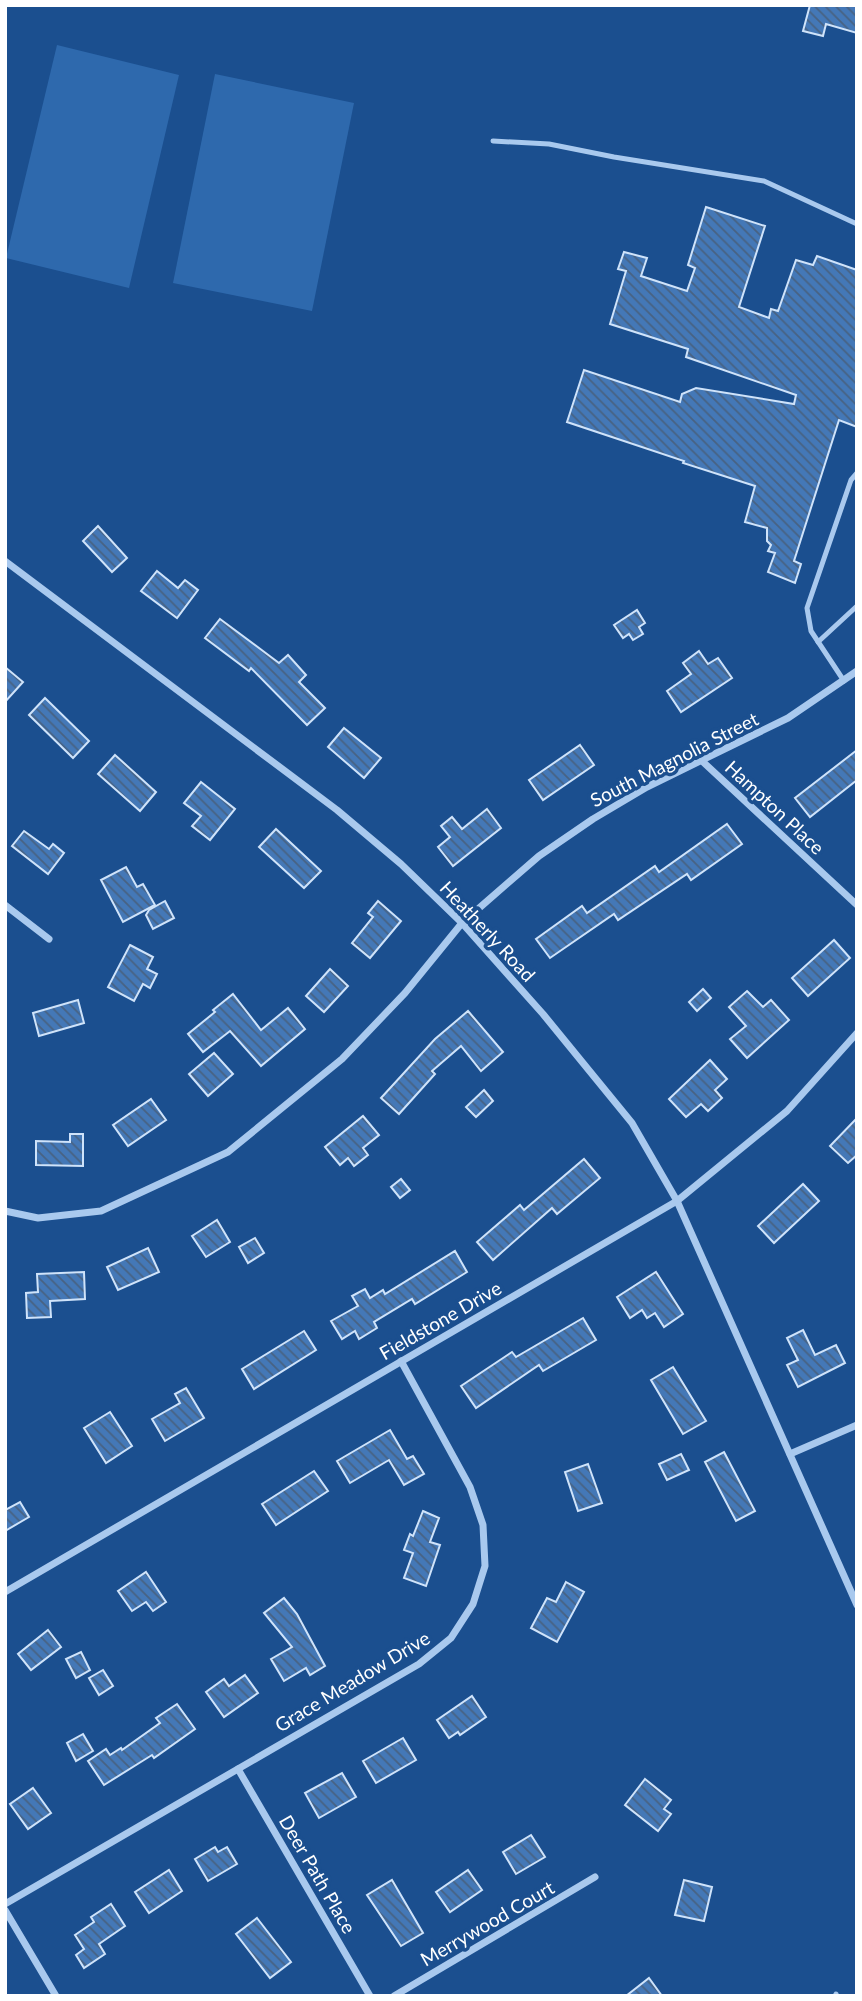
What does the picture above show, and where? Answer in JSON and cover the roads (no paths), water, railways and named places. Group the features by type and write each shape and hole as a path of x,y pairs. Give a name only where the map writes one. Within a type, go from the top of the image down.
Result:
{"street":[{"name":"Heatherly Road","path":"5,561 337,810 401,864 462,922 543,1014 632,1123 677,1201 857,1605"},
{"name":"South Magnolia Street","path":"5,1211 38,1217 101,1211 228,1153 342,1059 405,993 462,922 539,856 593,819 647,788 788,718 857,671"},
{"name":"Hampton Place","path":"702,761 857,905"},
{"path":"5,905 49,939"},
{"name":"Fieldstone Drive","path":"5,1592 677,1201 787,1111 857,1033"},
{"name":"Grace Meadow Drive","path":"5,1904 419,1664 451,1638 473,1605 485,1566 483,1525 470,1487 401,1361"},
{"path":"790,1454 857,1425"},
{"name":"Deer Path Place","path":"238,1769 370,1996"},
{"name":"Merrywood Court","path":"394,1996 595,1877"},
{"path":"5,1910 56,1996"}],"lane":[{"path":"493,141 549,144 764,181 857,224"},
{"path":"844,681 811,631 807,608 850,480 857,473"},
{"path":"818,642 857,607"}]}
